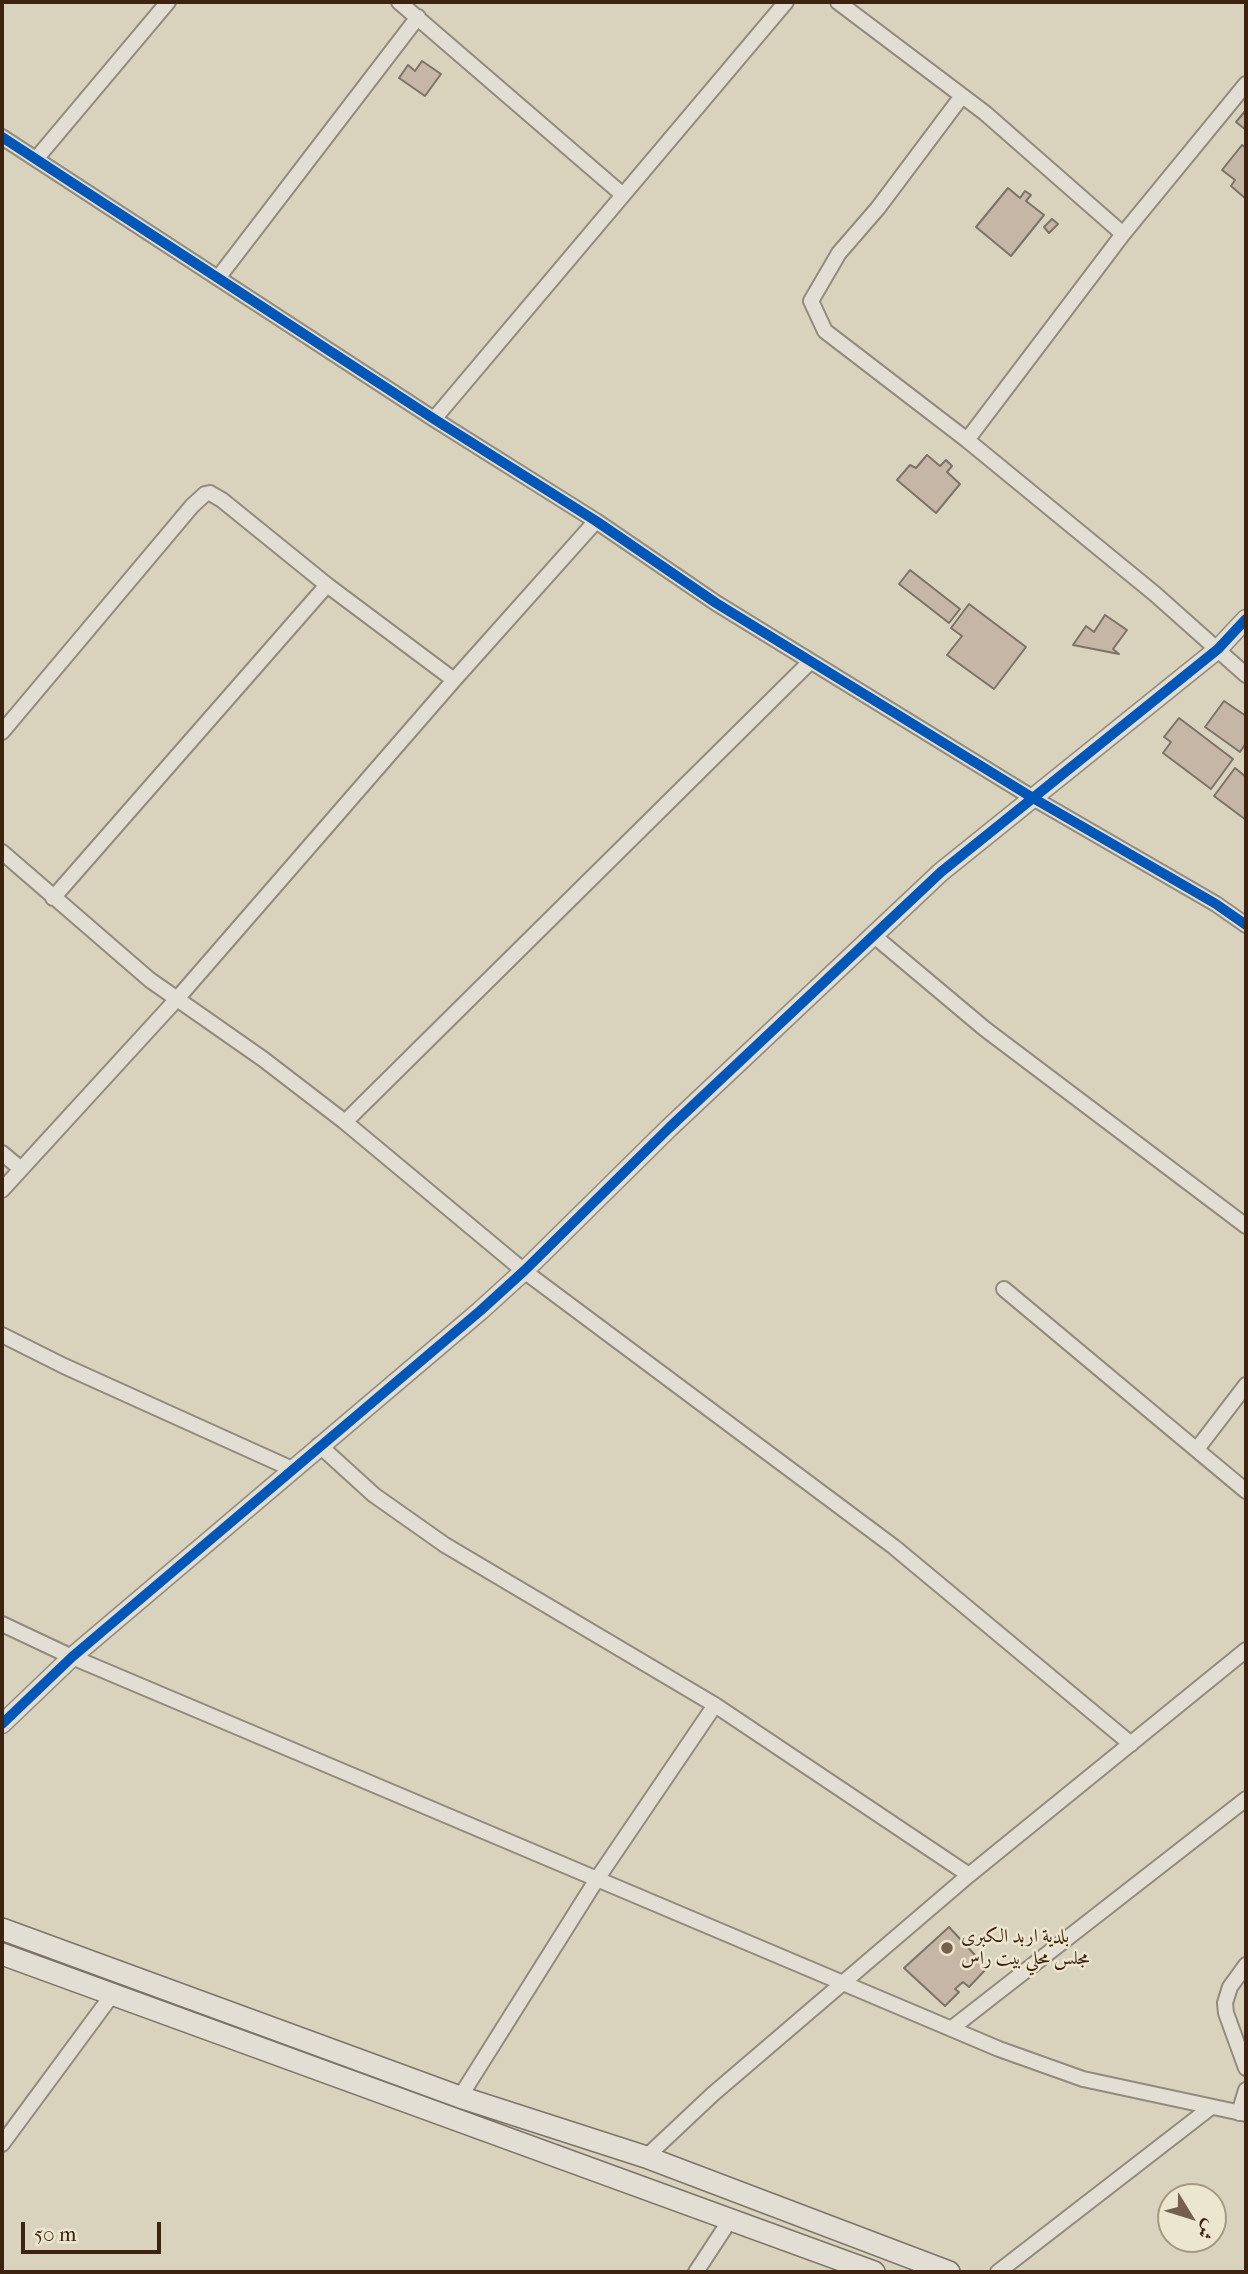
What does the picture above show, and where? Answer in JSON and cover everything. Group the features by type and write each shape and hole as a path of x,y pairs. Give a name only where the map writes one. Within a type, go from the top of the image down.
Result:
{"main road":[{"path":"2,1929 460,2097 646,2157 949,2272"},
{"path":"2,1954 873,2272"}],"street":[{"path":"36,159 168,2"},
{"path":"399,2 624,195"},
{"path":"434,419 786,2"},
{"path":"838,2 985,113 1123,234"},
{"path":"218,278 418,17"},
{"path":"967,440 1123,234 1246,84"},
{"path":"962,96 878,208 839,253 811,301 825,331 967,440 1155,594 1246,675"},
{"path":"2,137 434,419 596,521 716,603 1033,798 1216,904 1246,925"},
{"path":"2,732 192,506 205,494 210,493 454,680"},
{"path":"2,1190 176,1000 596,521"},
{"path":"53,898 327,584"},
{"path":"2,1724 72,1657 524,1271 669,1128 941,872 1218,649 1246,619"},
{"path":"345,1122 810,662"},
{"path":"2,852 176,1000 235,1038 345,1122 524,1271 894,1547 1131,1744"},
{"path":"873,935 985,1029 1246,1226"},
{"path":"2,1153 21,1169"},
{"path":"1004,1289 1246,1491"},
{"path":"2,1335 292,1469"},
{"path":"1197,1449 1246,1385"},
{"path":"320,1445 374,1495 436,1539 715,1705 969,1875"},
{"path":"2,1624 72,1657 1021,2057 1083,2079 1242,2113 1246,2090"},
{"path":"646,2157 712,2094 842,1982 1246,1650"},
{"path":"460,2097 597,1880 715,1705"},
{"path":"952,2028 1246,1799"},
{"path":"1246,1965 1230,1987 1225,2003 1226,2013 1246,2068"},
{"path":"2,2144 112,1995"},
{"path":"998,2272 1210,2108"},
{"path":"695,2272 730,2220"}],"building":[{"path":"422,61 441,74 425,96 399,78 408,65 415,71"},
{"path":"1246,110 1246,130 1236,122"},
{"path":"1242,145 1246,148 1246,199 1231,186 1235,180 1222,170"},
{"path":"1008,188 1020,198 1025,191 1031,195 1026,201 1044,215 1011,256 976,227"},
{"path":"1052,219 1058,224 1049,233 1044,227"},
{"path":"927,455 940,466 946,460 952,466 947,472 960,484 936,513 897,480 910,465 916,468"},
{"path":"910,570 960,609 949,623 899,584"},
{"path":"969,604 1026,647 994,689 947,655 962,636 951,628"},
{"path":"1105,615 1127,630 1113,649 1119,654 1073,645 1086,626 1094,632"},
{"path":"1224,701 1246,716 1246,743 1240,752 1205,727"},
{"path":"1179,718 1233,759 1211,789 1163,753 1171,742 1164,737"},
{"path":"1235,768 1246,777 1246,820 1214,796"},
{"name":"بلدية اربد الكبرى مجلس محلي بيت راس","path":"949,1927 987,1968 969,1987 963,1982 955,1989 959,1992 945,2006 904,1968"}],"cycle path":[{"path":"2,137 434,419 596,521 716,603 1033,798 1216,904 1246,925"},
{"path":"2,1724 72,1657 480,1311 669,1128 941,872 1218,649 1246,619"}],"place":[{"name":"بلدية اربد الكبرى مجلس محلي بيت راس","path":"947,1948"}]}
